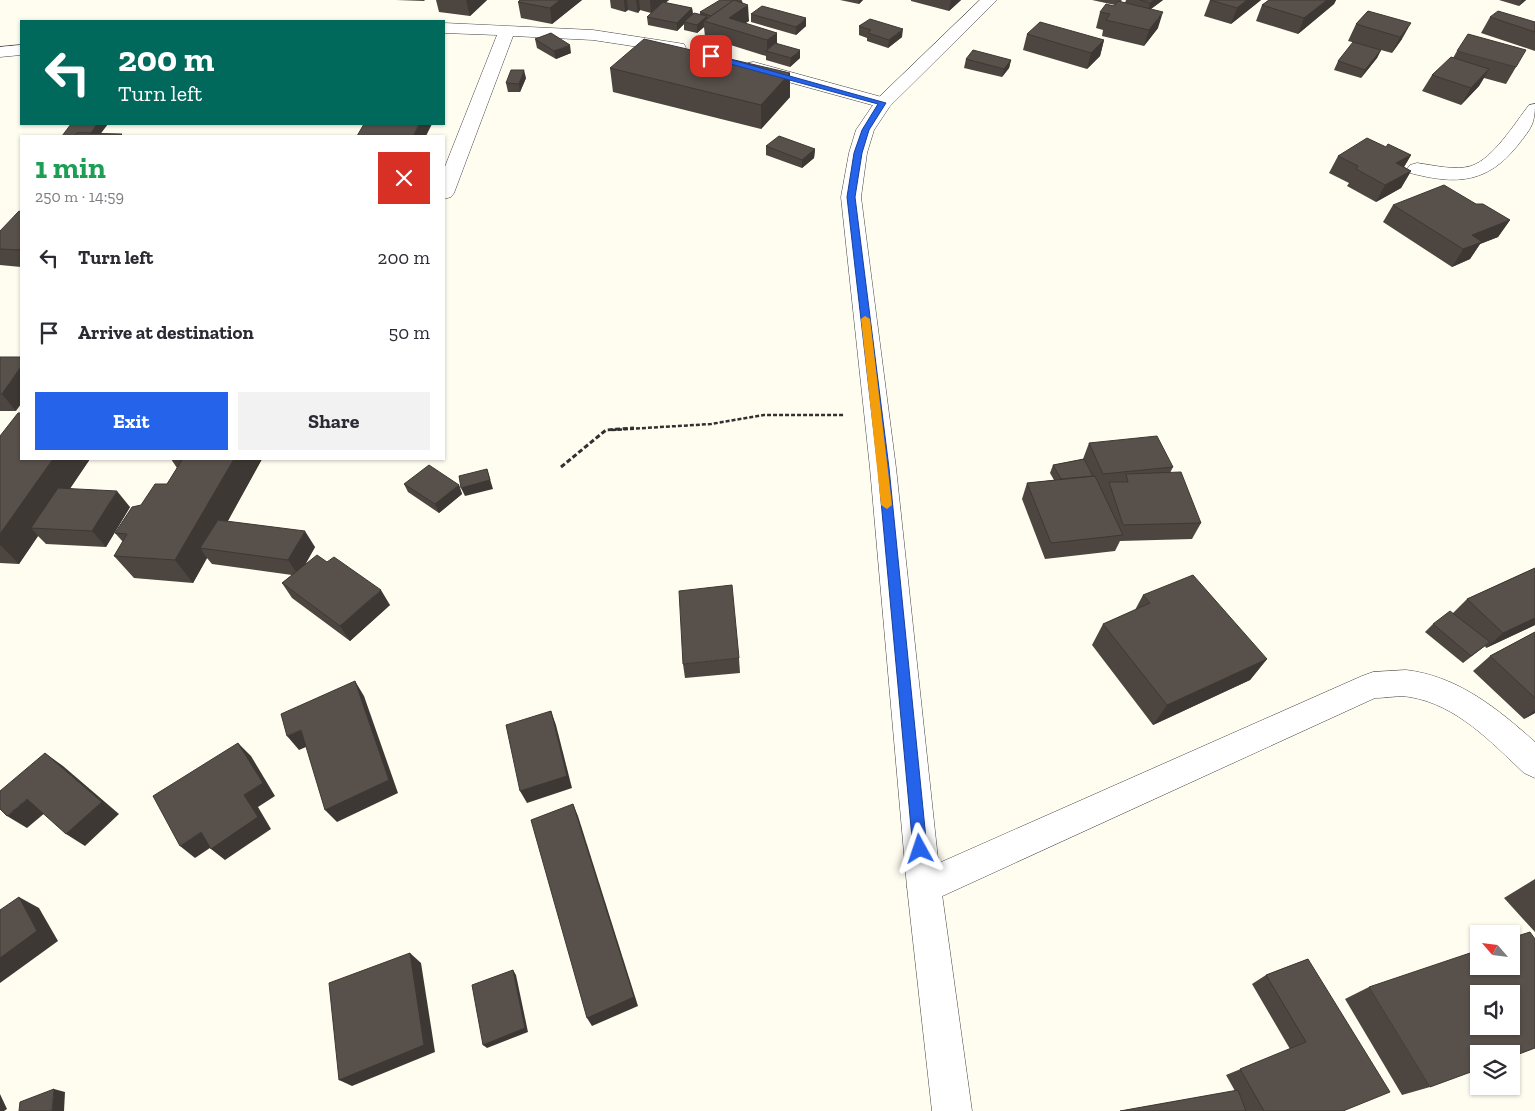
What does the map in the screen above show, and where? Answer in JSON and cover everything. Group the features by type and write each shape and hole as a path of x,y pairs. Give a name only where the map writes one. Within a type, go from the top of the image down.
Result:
{"street":[{"path":"952,1111 924,887 877,419 851,197 858,153 865,130 883,103 989,0"},
{"path":"445,28 600,36 696,53"},
{"path":"445,190 507,32"},
{"path":"741,64 883,103"},
{"path":"1417,169 1461,172 1476,171 1498,156 1535,109"},
{"path":"924,887 1373,686 1410,684 1444,694 1480,712 1535,763"}],"path":[{"path":"561,467 606,430 711,424 764,415 836,414 877,419"}],"building":[{"path":"520,0 560,0 550,8 518,2"},
{"path":"720,0 734,0 711,16 700,12"},
{"path":"734,0 748,5 729,18 777,33 767,40 704,21"},
{"path":"1140,0 1154,0 1150,3"},
{"path":"1210,0 1247,0 1237,8"},
{"path":"1269,0 1327,0 1304,18 1262,5"},
{"path":"1118,1 1163,12 1149,30 1106,20 1110,14 1100,12 1106,4 1114,6"},
{"path":"663,2 692,8 677,23 647,17"},
{"path":"762,6 806,18 796,27 751,14"},
{"path":"1368,11 1411,23 1400,37 1356,24"},
{"path":"1498,11 1535,22 1535,32 1490,17"},
{"path":"694,13 707,16 697,25 684,22"},
{"path":"870,19 903,29 889,40 868,33 871,30 859,26"},
{"path":"1040,22 1104,40 1091,53 1027,34"},
{"path":"551,33 570,45 554,51 535,39"},
{"path":"1468,34 1526,50 1516,67 1457,51"},
{"path":"644,39 790,73 761,105 610,68"},
{"path":"1353,42 1381,50 1365,70 1338,61"},
{"path":"775,43 800,50 791,58 766,51"},
{"path":"973,50 1011,60 1004,69 966,59"},
{"path":"1451,57 1489,69 1471,88 1432,75"},
{"path":"511,70 524,70 519,84 506,83"},
{"path":"70,125 96,125 91,133 63,135"},
{"path":"363,125 418,125 414,135 358,135"},
{"path":"77,133 122,134 121,135 75,135"},
{"path":"779,136 815,149 802,160 766,146"},
{"path":"1367,138 1386,147 1388,144 1411,155 1396,163 1411,171 1385,185 1356,169 1358,166 1338,156"},
{"path":"1444,185 1476,204 1483,204 1510,220 1472,235 1482,242 1463,249 1393,205"},
{"path":"20,212 20,250 0,249 0,231"},
{"path":"0,357 20,357 20,367 2,394 0,394"},
{"path":"18,413 20,413 20,460 52,460 0,534 0,436"},
{"path":"1157,436 1173,467 1103,474 1089,443"},
{"path":"1084,459 1093,476 1061,479 1053,465"},
{"path":"182,460 233,460 175,560 114,556 127,534 115,533 132,507 141,505 155,484 167,484"},
{"path":"429,465 459,485 435,504 404,484"},
{"path":"487,469 490,480 461,488 459,476"},
{"path":"1181,472 1201,523 1123,525 1109,482 1128,482 1126,474"},
{"path":"1095,476 1123,535 1051,543 1027,483"},
{"path":"58,488 117,491 92,531 31,528"},
{"path":"218,520 305,531 288,560 200,548"},
{"path":"317,555 327,562 334,557 381,590 340,626 282,583"},
{"path":"1535,568 1535,618 1503,633 1467,599"},
{"path":"1193,575 1267,659 1167,705 1103,624 1150,603 1143,595"},
{"path":"732,585 739,658 683,664 679,591"},
{"path":"1450,611 1490,642 1471,656 1433,624"},
{"path":"1535,632 1535,698 1490,656"},
{"path":"355,681 389,780 325,810 301,730 287,736 281,714"},
{"path":"551,711 567,776 520,791 506,725"},
{"path":"238,743 263,783 244,795 258,817 211,849 201,832 180,846 153,796"},
{"path":"45,753 102,802 66,834 27,799 7,816 0,809 0,791"},
{"path":"573,804 634,997 587,1018 531,820"},
{"path":"19,897 37,931 0,958 0,910"},
{"path":"1530,932 1535,939 1535,1048 1520,1054 1520,1045 1470,1045 1470,1072 1430,1087 1369,987 1470,953 1470,975 1520,975 1520,935"},
{"path":"410,953 424,1045 339,1080 329,983"},
{"path":"1308,959 1390,1092 1343,1111 1264,1111 1240,1069 1306,1042 1266,975"},
{"path":"513,970 525,1028 483,1045 472,985"},
{"path":"54,1089 52,1111 19,1111 20,1102"},
{"path":"1238,1090 1246,1111 1120,1111"}],"slow traffic":[{"path":"865,319 887,505"}],"route":[{"path":"711,56 883,103 865,130 858,153 851,197 883,468 920,849"}]}
